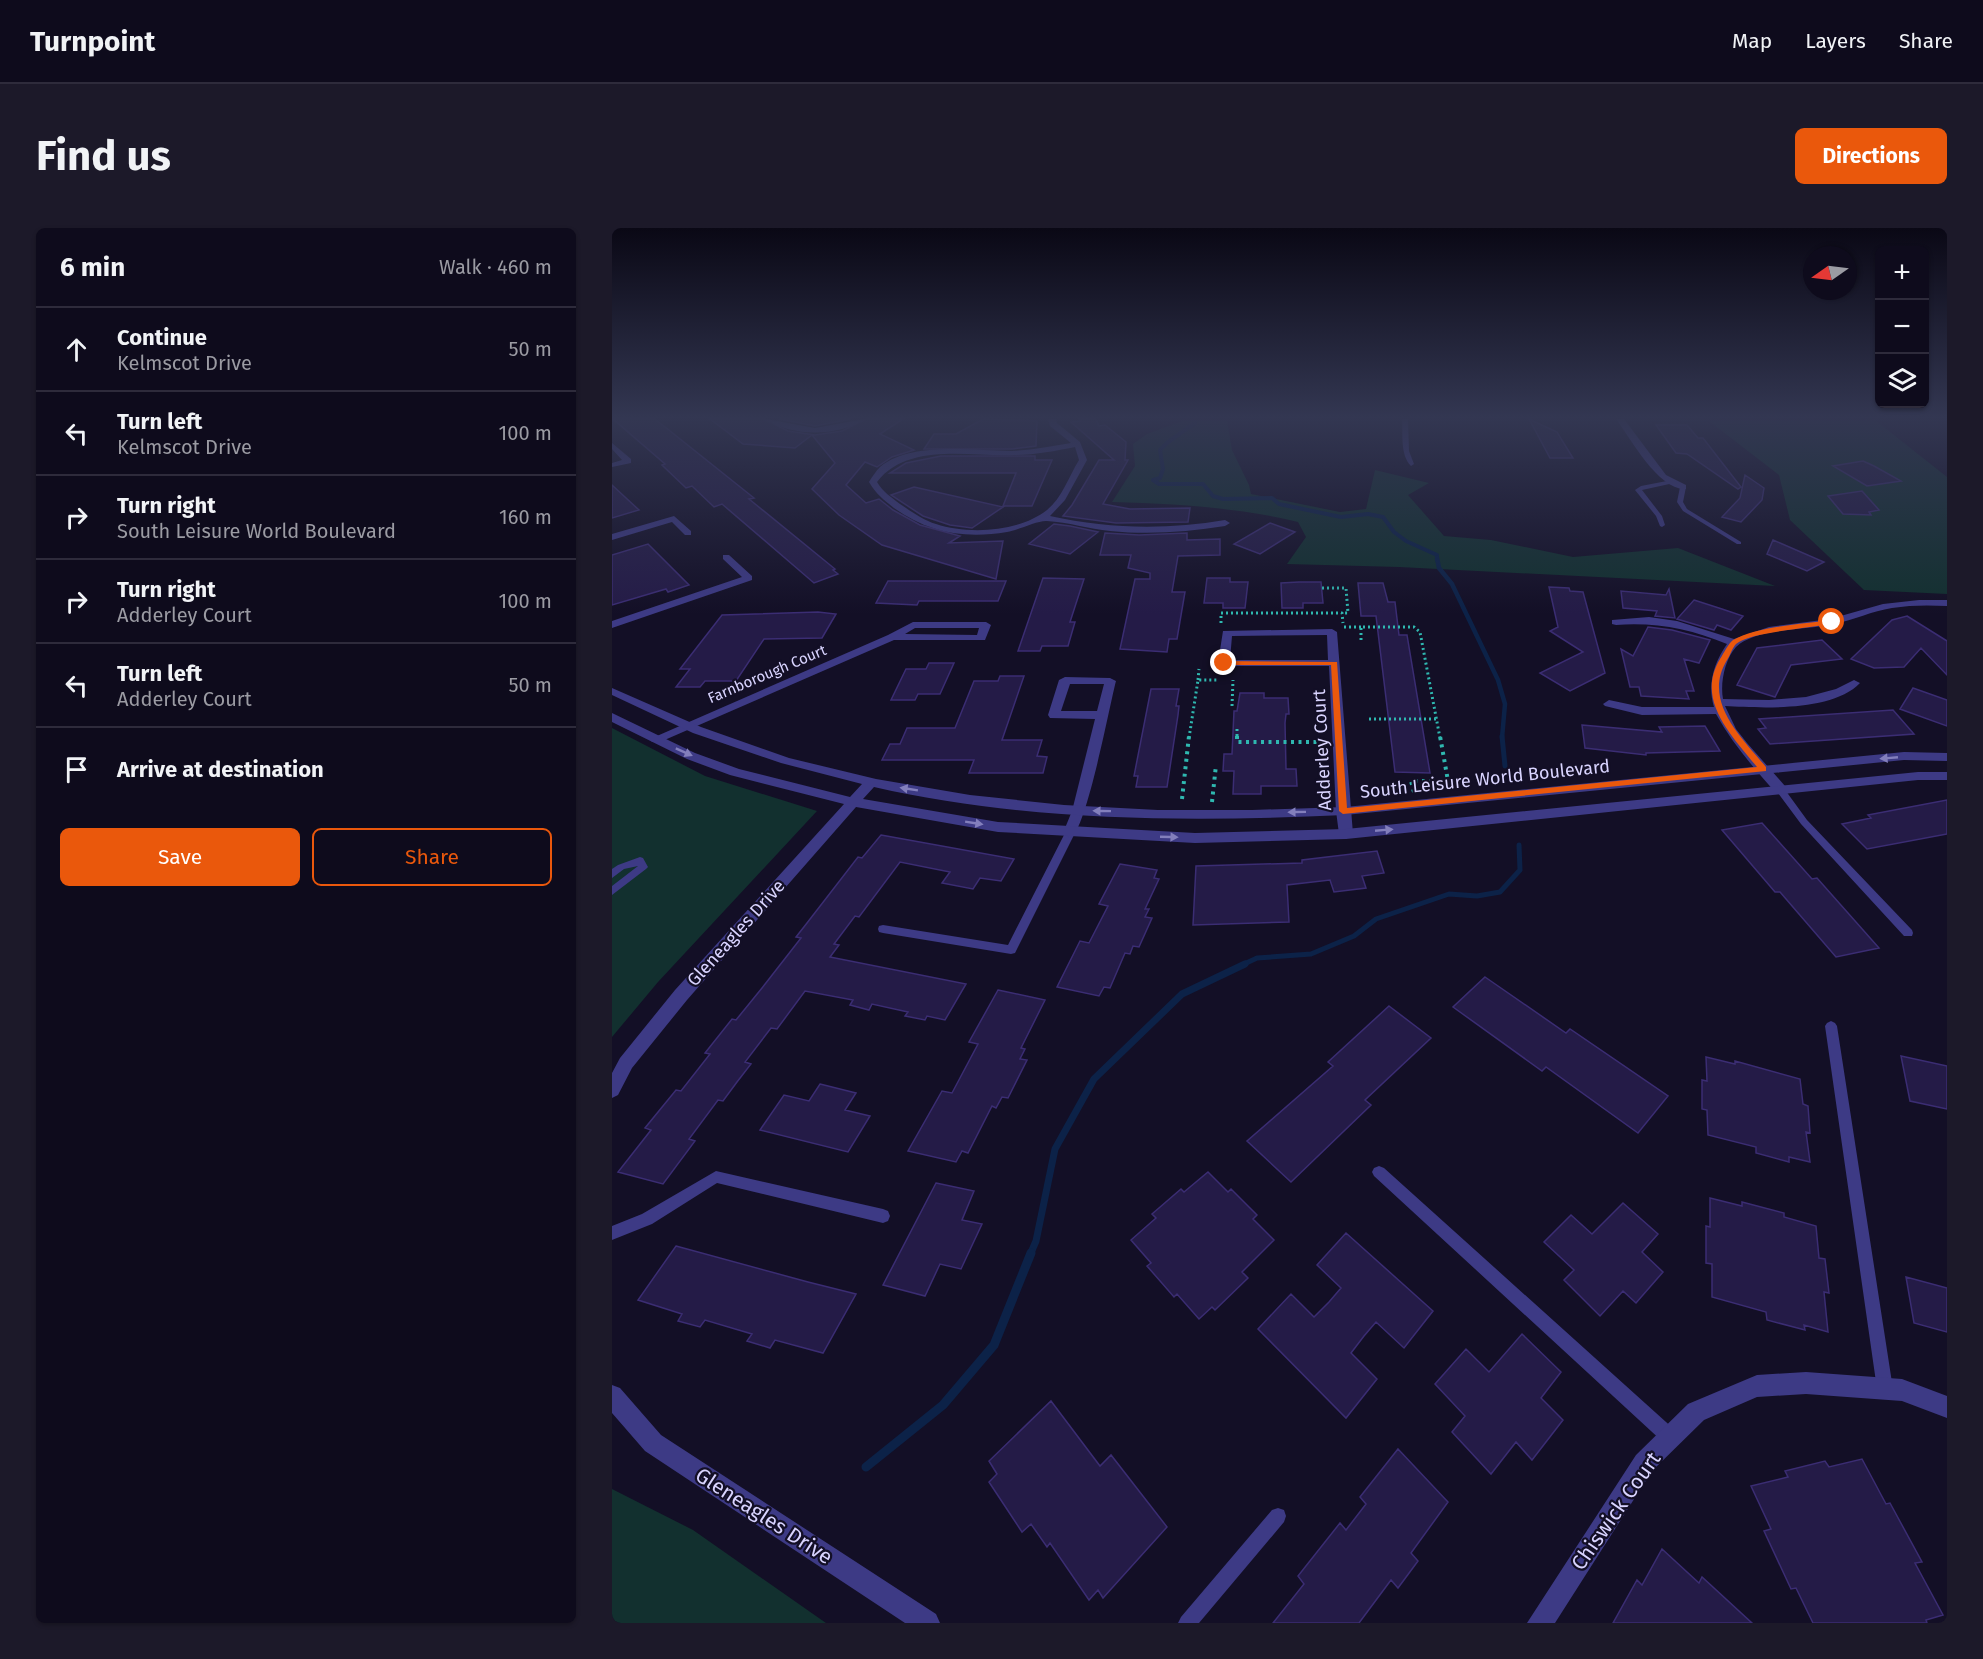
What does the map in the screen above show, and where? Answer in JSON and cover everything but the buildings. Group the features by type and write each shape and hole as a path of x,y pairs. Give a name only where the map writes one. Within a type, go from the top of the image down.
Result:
{"street":[{"path":"874,484 879,492 921,521 934,527 957,532 1002,530 1043,517 1058,503 1069,484"},
{"path":"1676,484 1683,488"},
{"path":"1043,517 1088,527 1115,530 1188,530 1225,523"},
{"path":"612,537 674,519 688,533"},
{"path":"612,626 749,578 726,557"},
{"path":"1780,789 1728,727 1718,706 1714,685 1718,669 1734,643 1755,634 1832,622 1900,603 1947,603"},
{"path":"1616,622 1646,619 1672,621 1706,631 1734,643"},
{"name":"Farnborough Court","path":"656,739 891,637 913,625 986,625 981,638 891,637"},
{"name":"Adderley Court","path":"1335,663 1224,663 1227,633 1332,632 1335,663 1343,811 1346,834"},
{"path":"1070,833 1079,811 1110,681 1065,680 1054,715 1101,715"},
{"path":"1609,704 1642,711 1770,704 1813,699 1841,692 1854,683"},
{"name":"South Leisure World Boulevard","path":"612,691 654,714 683,726 764,754 870,783 1023,806 1079,811 1194,814 1343,811 1904,756 1947,757"},
{"path":"612,717 656,739 735,772 854,802 998,826 1070,833 1196,838 1346,834 1780,789 1918,776 1947,776"},
{"name":"Gleneagles Drive","path":"612,1090 626,1063 681,995 870,783"},
{"name":"Chiswick Court","path":"1540,1623 1644,1463 1696,1412 1757,1386 1806,1383 1902,1390 1947,1407"},
{"name":"Gleneagles Drive","path":"612,1396 652,1443 927,1623"}],"lane":[{"path":"1657,484 1643,486 1638,490 1659,516 1662,525"},
{"path":"1683,488 1680,502 1685,510 1739,543"},
{"path":"1780,789 1804,822 1908,933"},
{"path":"883,930 1011,950 1070,833"},
{"path":"612,874 621,867 640,860 644,867 612,891"},
{"path":"1830,1026 1885,1389"},
{"path":"1379,1172 1671,1437"},
{"path":"612,1233 647,1220 716,1177 883,1216"},
{"path":"1187,1623 1278,1516"}],"path":[{"path":"1221,623 1221,613 1348,614 1346,588 1322,588"},
{"path":"1342,614 1343,625 1418,629 1448,781 1412,781 1414,795"},
{"path":"1361,627 1361,640"},
{"path":"1182,799 1193,700 1199,669"},
{"path":"1198,680 1218,680"},
{"path":"1232,706 1233,680"},
{"path":"1369,718 1436,719"},
{"path":"1238,729 1237,742 1339,742"},
{"path":"1212,803 1216,765"}],"green space":[{"path":"1123,484 1249,484 1251,494 1340,512 1366,509 1372,484 1427,484 1408,495 1444,536 1491,540 1573,557 1678,548 1775,586 1399,567 1287,564 1306,537 1298,522 1206,507 1112,502"},
{"path":"1781,484 1947,484 1947,594 1864,590 1790,520"},
{"path":"612,728 705,776 817,811 658,982 612,1037"},
{"path":"612,1489 693,1530 826,1623 612,1623"}],"waterway":[{"path":"1203,484 1213,496 1223,499 1272,498 1279,504 1341,517 1368,514 1383,517 1394,532 1406,541 1437,555 1437,558"},
{"path":"1437,558 1439,568 1452,584 1498,680 1505,704 1502,737"},
{"path":"1502,737 1505,766"},
{"path":"1242,965 1257,958 1311,954 1354,936 1376,919 1449,894 1477,896 1500,892 1520,870 1519,845"},
{"path":"1030,1255 1036,1241 1055,1149 1094,1079 1182,994 1245,964"},
{"path":"866,1467 943,1405 994,1345 1031,1253"}],"route":[{"path":"1224,663 1335,663 1343,811 1390,808 1763,769 1728,727 1719,710 1714,685 1718,669 1734,643 1755,634 1832,622"}]}
